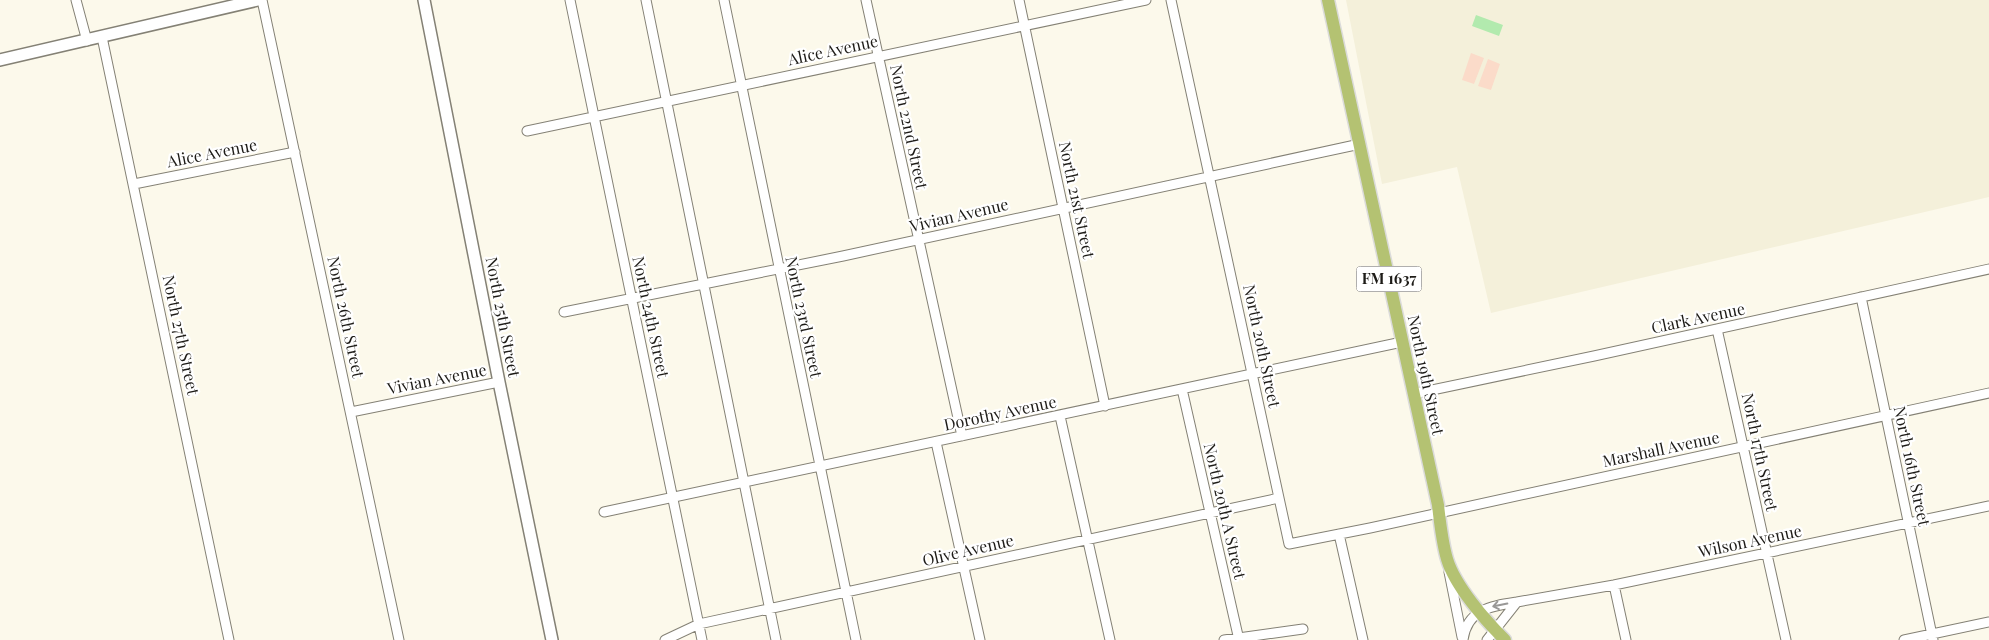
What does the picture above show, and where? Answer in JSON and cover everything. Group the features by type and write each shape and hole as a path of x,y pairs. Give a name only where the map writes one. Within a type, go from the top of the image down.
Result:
{"main road":[{"name":"North 19th Street","path":"1328,0 1439,513 1447,559"},
{"name":"FM 1637","path":"1447,559 1491,635 1505,640"}],"street":[{"path":"76,0 87,41"},
{"path":"0,60 260,0"},
{"name":"North 26th Street","path":"260,0 295,152 399,640"},
{"name":"North 25th Street","path":"424,0 552,640"},
{"name":"North 24th Street","path":"570,0 702,640"},
{"path":"646,0 665,102 776,640"},
{"name":"North 23rd Street","path":"724,0 856,640"},
{"name":"North 22nd Street","path":"866,0 962,436"},
{"name":"North 21st Street","path":"1019,0 1105,406"},
{"name":"Alice Avenue","path":"527,131 1146,0"},
{"name":"North 20th Street","path":"1171,0 1289,544 1339,534"},
{"name":"North 27th Street","path":"102,37 229,640"},
{"name":"Vivian Avenue","path":"564,312 779,269 1360,144"},
{"name":"Alice Avenue","path":"134,184 295,152"},
{"name":"Clark Avenue","path":"1413,394 1989,269"},
{"name":"North 16th Street","path":"1861,297 1932,637"},
{"name":"North 17th Street","path":"1717,329 1786,640"},
{"name":"Dorothy Avenue","path":"604,512 1402,342"},
{"name":"Vivian Avenue","path":"351,412 499,382"},
{"name":"North 20th A Street","path":"1182,389 1239,638"},
{"name":"Marshall Avenue","path":"1339,534 1989,393"},
{"path":"1060,416 1110,640"},
{"path":"936,442 980,640"},
{"name":"Olive Avenue","path":"665,640 699,624 1088,538 1280,498"},
{"name":"Wilson Avenue","path":"1479,612 1498,605 1614,585 1989,506"},
{"path":"1339,534 1363,640"},
{"name":"North 19th Street","path":"1447,559 1463,640"},
{"path":"1614,585 1626,640"},
{"path":"1491,635 1517,602"},
{"path":"1463,640 1469,622 1479,612"},
{"path":"1904,640 1932,637 1989,622"},
{"path":"1224,640 1303,629"}],"shaded area":[{"path":"1346,0 1989,0 1989,197 1491,313 1457,167 1382,184"},
{"path":"1476,15 1503,25 1499,36 1472,26"},
{"path":"1471,53 1484,58 1474,84 1462,80"},
{"path":"1488,59 1500,64 1491,90 1478,86"}]}
